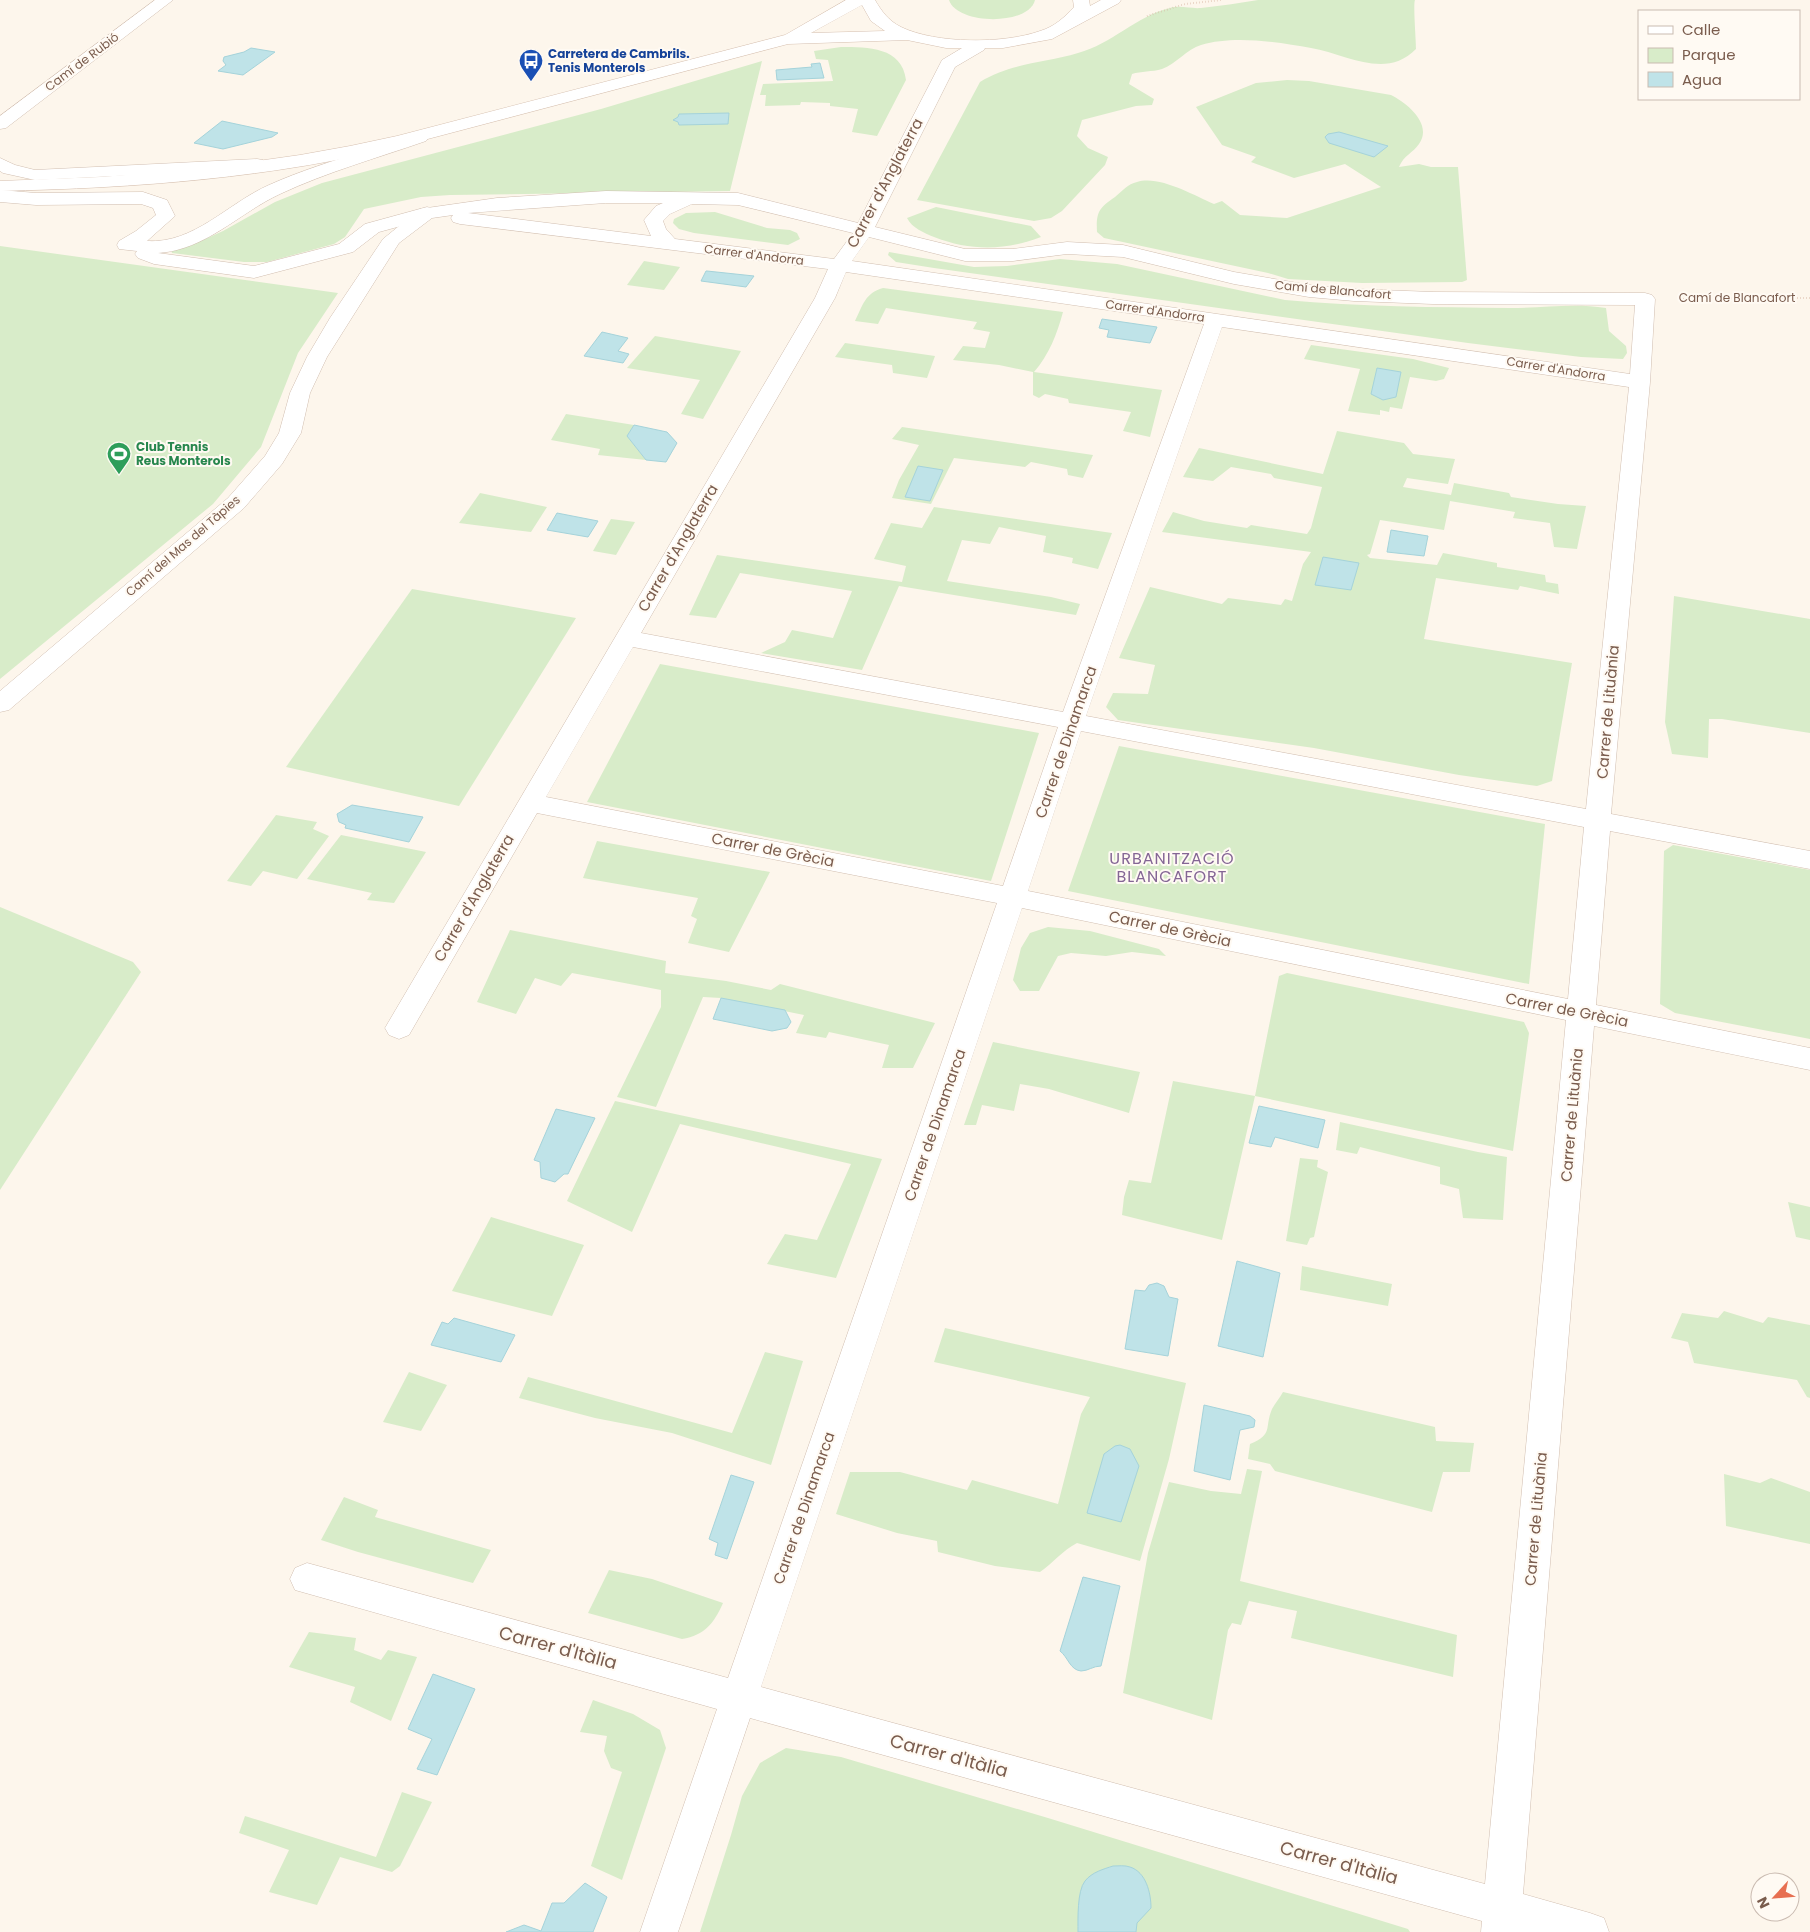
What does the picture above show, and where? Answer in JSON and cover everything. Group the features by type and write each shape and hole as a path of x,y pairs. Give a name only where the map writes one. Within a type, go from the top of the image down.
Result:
{"street":[{"name":"Camí de Rubió","path":"0,124 165,0"},
{"path":"788,39 858,0"},
{"path":"867,0 870,10 884,24 908,35 940,43 978,46 1015,43 1047,34 1113,0"},
{"path":"1071,22 1082,7 1081,0"},
{"path":"0,186 149,180 205,175 289,163 356,151 788,39 908,35"},
{"path":"940,43 948,64 978,46"},
{"name":"Carrer d'Anglaterra","path":"399,1028 825,298 839,265 862,232 948,64"},
{"path":"126,245 166,246 197,237 229,218 245,205 274,189 440,130"},
{"path":"0,162 9,169 34,175 289,163"},
{"path":"0,196 36,199 142,198 160,204 166,216 143,235 126,245"},
{"path":"126,245 154,258 254,272 346,248 372,228 427,213 497,204 606,197 738,200 862,232"},
{"path":"670,245 657,231 653,220 663,210 689,198"},
{"name":"Carrer d'Andorra","path":"427,213 839,265 1640,382"},
{"name":"Camí del Mas del Tàpies","path":"0,704 236,503 274,458 290,433 300,393 316,357 392,239 427,213"},
{"name":"Camí de Blancafort","path":"862,232 965,255 1013,255 1067,248 1123,251 1243,280 1345,294 1433,298 1645,299"},
{"name":"Carrer de Lituània","path":"1501,1920 1598,820 1640,382 1646,314 1645,299"},
{"name":"Carrer de Dinamarca","path":"660,1932 1072,722 1216,320"},
{"path":"626,638 1810,860"},
{"name":"Carrer de Grècia","path":"530,802 1012,897 1810,1059"},
{"name":"Carrer d'Itàlia","path":"307,1579 739,1698 1501,1920 1590,1932"}],"path":[{"name":"Camí de Blancafort","path":"1645,299 1810,298"}],"green space":[{"path":"949,0 1035,0 1030,8 1020,14 1007,18 993,19 978,18 965,14 955,8"},
{"path":"1258,0 1415,0 1416,49 1404,58 1392,63 1379,64 1311,48 1271,42 1227,40 1201,45 1162,69 1132,74 1129,84 1154,99 1152,105 1136,106 1082,120 1077,136 1088,148 1108,157 1105,165 1062,211 1051,218 1034,221 917,200 980,82 1015,67 1090,49 1146,17 1170,8 1201,8"},
{"path":"841,47 882,51 898,61 903,69 906,80 877,136 852,132 858,109 830,106 830,103 801,102 800,105 765,106 766,95 760,95 763,84 833,81 828,60 816,59 814,51"},
{"path":"762,61 730,191 421,197 364,209 345,237 334,244 267,262 244,262 172,253 171,248 203,240 275,202 322,183 601,109"},
{"path":"1287,80 1309,81 1391,95 1411,109 1421,122 1422,136 1419,144 1403,160 1399,167 1419,164 1431,167 1458,167 1467,280 1462,282 1362,283 1288,279 1268,273 1104,238 1097,232 1098,215 1105,204 1128,186 1146,181 1155,181 1176,187 1214,204 1222,201 1240,215 1287,218 1381,187 1345,164 1294,178 1251,162 1256,157 1222,145 1196,107 1256,83"},
{"path":"936,207 1031,226 1041,237 1028,242 1001,247 974,247 947,242 922,232 909,222 907,218"},
{"path":"715,212 767,228 790,230 797,233 800,239 788,245 780,244 694,233 679,229 673,223 674,219 686,213"},
{"name":"Club Tennis Reus Monterols","path":"0,246 338,293 298,353 261,447 213,504 0,679"},
{"path":"889,252 974,267 1007,266 1060,259 1117,264 1285,300 1426,307 1510,308 1570,306 1606,308 1609,331 1626,346 1627,353 1623,359 1581,357 1468,343 934,268 896,262 888,255"},
{"path":"644,261 680,267 664,290 627,285"},
{"path":"883,288 1063,312 1052,344 1034,372 1162,390 1150,437 1123,431 1131,412 1069,403 1068,399 1045,394 1039,398 1033,395 1033,372 999,365 953,360 963,346 985,348 990,332 973,329 977,322 886,308 878,324 855,321 868,296"},
{"path":"655,336 741,351 703,419 681,414 700,380 627,368"},
{"path":"845,343 935,356 927,378 893,373 892,365 835,357"},
{"path":"1311,345 1413,359 1449,368 1444,379 1436,381 1410,377 1402,409 1390,407 1389,412 1380,410 1380,415 1348,411 1360,369 1304,359"},
{"path":"566,414 634,425 627,436 646,460 598,455 600,449 551,440"},
{"path":"902,427 1093,455 1083,478 1068,475 1067,469 1031,462 1025,467 954,458 931,504 892,498 899,480 919,445 892,439"},
{"path":"1337,431 1404,443 1413,454 1455,459 1448,484 1407,478 1403,487 1451,495 1454,483 1509,493 1511,497 1586,506 1577,549 1554,547 1550,523 1513,518 1515,512 1450,501 1444,530 1380,520 1370,554 1367,555 1370,558 1437,565 1443,553 1497,563 1497,567 1545,575 1546,582 1558,584 1559,594 1520,586 1518,590 1436,578 1424,639 1572,663 1552,781 1537,786 1459,775 1314,748 1118,720 1106,707 1113,693 1148,694 1155,665 1119,658 1150,587 1222,604 1228,598 1281,605 1285,599 1292,601 1303,564 1311,552 1162,532 1173,512 1204,521 1247,528 1251,525 1307,534 1311,528 1322,487 1274,478 1271,474 1231,467 1213,481 1183,477 1199,448 1323,474"},
{"path":"480,493 547,507 531,532 459,523"},
{"path":"934,507 1112,533 1098,569 1072,563 1073,558 1043,552 1046,536 999,527 990,544 962,540 947,581 1051,597 1080,604 1076,615 899,586 862,670 761,653 785,642 792,630 833,638 852,591 740,573 716,618 689,615 717,555 902,582 906,566 874,559 891,523 922,528"},
{"path":"611,519 635,522 616,555 593,551"},
{"path":"412,589 576,618 459,806 286,767"},
{"path":"1674,596 1810,619 1810,733 1722,719 1709,719 1708,758 1672,754 1665,722"},
{"path":"660,664 1039,733 991,881 587,802"},
{"path":"1119,746 1545,824 1529,984 1068,891"},
{"path":"276,815 317,822 313,829 329,836 297,879 263,871 251,886 227,881"},
{"path":"341,835 426,852 394,903 367,900 372,893 307,879"},
{"path":"597,841 770,872 729,952 688,943 697,919 691,916 698,898 583,878"},
{"path":"1673,845 1810,870 1810,1039 1675,1013 1660,1004 1664,851"},
{"path":"0,907 133,962 141,972 0,1190"},
{"path":"1048,927 1090,931 1159,949 1166,956 1132,952 1106,956 1071,953 1058,956 1039,991 1020,991 1013,980 1021,948 1030,933"},
{"path":"510,930 666,961 665,973 726,981 771,990 780,984 935,1023 913,1068 882,1068 889,1045 829,1032 826,1038 796,1033 804,1015 721,998 703,997 656,1107 617,1097 661,1007 661,990 572,973 561,986 535,978 516,1014 477,1002"},
{"path":"1287,973 1524,1022 1529,1033 1513,1151 1255,1096 1279,976"},
{"path":"993,1042 1140,1072 1129,1113 1049,1089 1020,1084 1014,1111 982,1105 976,1125 964,1125"},
{"path":"1173,1081 1255,1096 1222,1240 1122,1215 1124,1197 1129,1180 1151,1183"},
{"path":"615,1101 882,1159 836,1278 767,1264 785,1234 817,1240 851,1164 680,1124 632,1232 567,1201"},
{"path":"1340,1122 1507,1157 1503,1220 1463,1218 1459,1189 1440,1184 1440,1167 1360,1147 1357,1154 1336,1150"},
{"path":"1300,1158 1318,1160 1317,1167 1328,1172 1314,1237 1310,1238 1307,1245 1286,1241"},
{"path":"1788,1202 1810,1207 1810,1240 1796,1237"},
{"path":"491,1217 584,1245 552,1316 452,1291"},
{"path":"1302,1266 1392,1284 1388,1306 1300,1290"},
{"path":"1724,1311 1763,1323 1768,1317 1810,1325 1810,1398 1807,1397 1797,1380 1694,1363 1688,1342 1671,1338 1682,1313 1718,1318"},
{"path":"945,1328 1186,1383 1169,1459 1140,1561 1077,1543 1040,1572 995,1566 938,1552 937,1541 897,1533 836,1514 850,1472 900,1472 967,1490 972,1480 1058,1504 1081,1414 1090,1397 934,1362"},
{"path":"765,1352 803,1361 771,1465 672,1433 595,1418 519,1398 528,1377 732,1433"},
{"path":"409,1372 447,1385 421,1431 383,1422"},
{"path":"1283,1392 1435,1427 1436,1441 1474,1443 1470,1472 1443,1472 1432,1512 1275,1471 1270,1464 1248,1459 1250,1444 1265,1434 1272,1409"},
{"path":"1247,1469 1262,1471 1240,1581 1457,1635 1453,1677 1291,1638 1297,1611 1249,1601 1241,1625 1232,1623 1228,1630 1212,1720 1123,1693 1148,1553 1169,1482 1211,1491 1241,1494"},
{"path":"1724,1474 1760,1483 1771,1478 1810,1492 1810,1544 1726,1526"},
{"path":"344,1497 378,1510 375,1517 491,1550 473,1583 321,1540"},
{"path":"609,1570 652,1579 723,1603 708,1627 697,1634 682,1639 588,1613"},
{"path":"309,1632 356,1638 354,1650 381,1660 388,1650 417,1657 391,1721 350,1702 355,1687 289,1667"},
{"path":"593,1700 633,1714 660,1730 666,1748 622,1880 591,1866 622,1772 611,1768 604,1751 607,1736 580,1732"},
{"path":"786,1748 841,1757 1048,1818 1408,1929 1410,1932 700,1932 742,1796 760,1763"},
{"path":"402,1792 432,1802 400,1866 392,1872 340,1857 317,1905 269,1892 289,1850 239,1833 245,1816 376,1857"}],"water":[{"path":"251,48 275,52 243,75 218,71 226,65 223,61 224,57 244,52"},
{"path":"820,63 824,78 777,80 776,70 812,67 811,64"},
{"path":"729,113 728,124 679,125 678,122 673,120 679,114"},
{"path":"222,121 278,133 272,137 223,149 194,143"},
{"path":"1339,132 1388,146 1374,157 1329,143 1325,137 1328,134"},
{"path":"706,271 754,276 746,287 701,281"},
{"path":"1102,319 1157,327 1150,343 1107,337 1109,330 1099,328"},
{"path":"602,332 628,338 618,351 629,354 623,363 584,356"},
{"path":"1377,368 1401,372 1396,397 1383,400 1371,394"},
{"path":"634,425 667,432 677,443 666,462 646,460 627,436"},
{"path":"918,466 943,470 930,501 905,497"},
{"path":"557,513 598,521 588,537 547,530"},
{"path":"1391,530 1428,536 1424,556 1387,552"},
{"path":"1323,557 1359,563 1351,590 1315,585"},
{"path":"352,805 423,817 409,842 345,828 346,825 339,822 337,814"},
{"path":"721,998 785,1010 791,1022 787,1028 772,1031 713,1019"},
{"path":"1259,1106 1325,1120 1318,1148 1275,1137 1271,1147 1249,1143"},
{"path":"556,1109 595,1118 568,1174 564,1174 555,1182 541,1178 540,1162 534,1160"},
{"path":"1237,1261 1280,1273 1263,1357 1218,1346"},
{"path":"1157,1283 1164,1286 1169,1297 1178,1299 1168,1356 1125,1349 1135,1290 1145,1291 1149,1285"},
{"path":"454,1318 515,1335 501,1362 431,1345 442,1322 448,1324"},
{"path":"1204,1405 1250,1416 1255,1420 1254,1427 1240,1430 1230,1480 1194,1471"},
{"path":"1120,1445 1130,1449 1139,1466 1121,1522 1087,1513 1104,1454 1115,1446"},
{"path":"731,1475 754,1482 727,1559 715,1555 718,1543 709,1539"},
{"path":"1083,1577 1120,1586 1101,1666 1081,1671 1074,1668 1060,1651"},
{"path":"433,1674 475,1689 437,1775 417,1769 432,1739 408,1729"},
{"path":"1113,1866 1128,1866 1140,1873 1149,1890 1151,1908 1137,1923 1136,1932 1078,1932 1078,1905 1082,1886 1091,1875"},
{"path":"585,1883 607,1897 593,1932 506,1932 524,1925 541,1931 552,1903 564,1903"}],"place":[{"name":"Carretera de Cambrils. Tenis Monterols","path":"531,82"},
{"name":"Club Tennis Reus Monterols","path":"119,475"}],"district":[{"name":"URBANITZACIÓ BLANCAFORT","path":"1172,867"}]}
